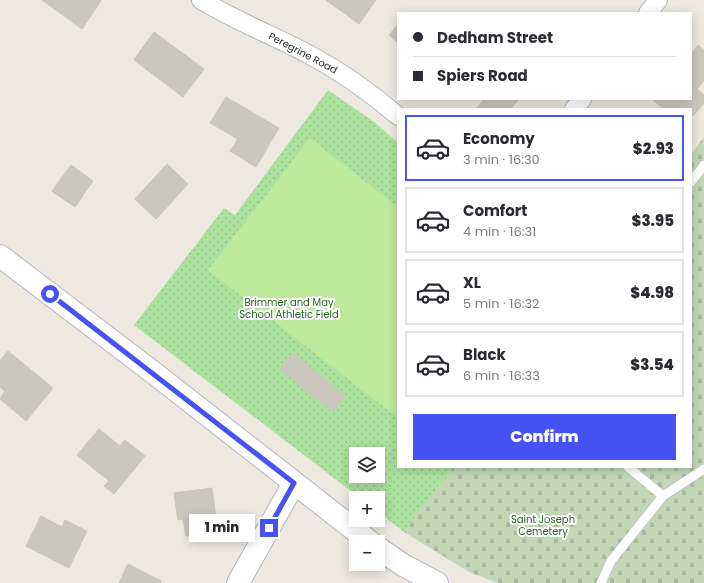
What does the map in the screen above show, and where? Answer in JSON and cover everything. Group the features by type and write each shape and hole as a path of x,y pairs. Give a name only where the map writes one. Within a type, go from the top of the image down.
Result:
{"street":[{"name":"Peregrine Road","path":"201,0 330,66 379,99 397,115"},
{"path":"649,12 658,0"},
{"path":"575,108 581,100"},
{"path":"0,256 361,535"},
{"path":"238,583 294,483"},
{"path":"385,552 436,583"}],"lane":[{"path":"692,181 704,165"},
{"path":"629,468 663,496"},
{"path":"601,583 611,561 663,496 704,469"}],"green space":[{"name":"Brimmer and May School Athletic Field","path":"328,90 377,124 397,142 397,468 452,468 404,532 385,517 385,491 351,491 134,325 224,208 235,215"},
{"name":"Saint Joseph Cemetery","path":"704,137 704,583 498,583 469,572 404,532 452,468 692,468 692,153"},
{"path":"310,138 397,206 397,417 208,270"}],"building":[{"path":"42,0 100,0 101,1 82,29"},
{"path":"326,0 376,0 359,24"},
{"path":"397,25 397,42 389,35"},
{"path":"154,32 204,69 183,97 134,60"},
{"path":"698,45 704,50 704,81 697,89 704,95 704,103 693,116 692,108 663,108 653,100 692,100 692,53"},
{"path":"226,97 279,128 256,167 230,151 238,139 210,123"},
{"path":"483,100 518,100 512,108 477,108"},
{"path":"167,164 188,184 156,219 135,199"},
{"path":"71,165 93,181 75,207 52,191"},
{"path":"8,351 53,388 26,421 0,399 5,391 0,387 0,361"},
{"path":"293,353 345,396 332,412 280,369"},
{"path":"99,429 120,446 125,440 145,456 114,494 104,486 109,481 77,455"},
{"path":"212,488 218,532 186,536 183,519 178,520 174,493"},
{"path":"41,516 62,527 65,520 87,531 69,568 26,546"},
{"path":"128,564 161,581 160,583 119,583"}],"route":[{"path":"50,294 294,483 269,528"}]}
